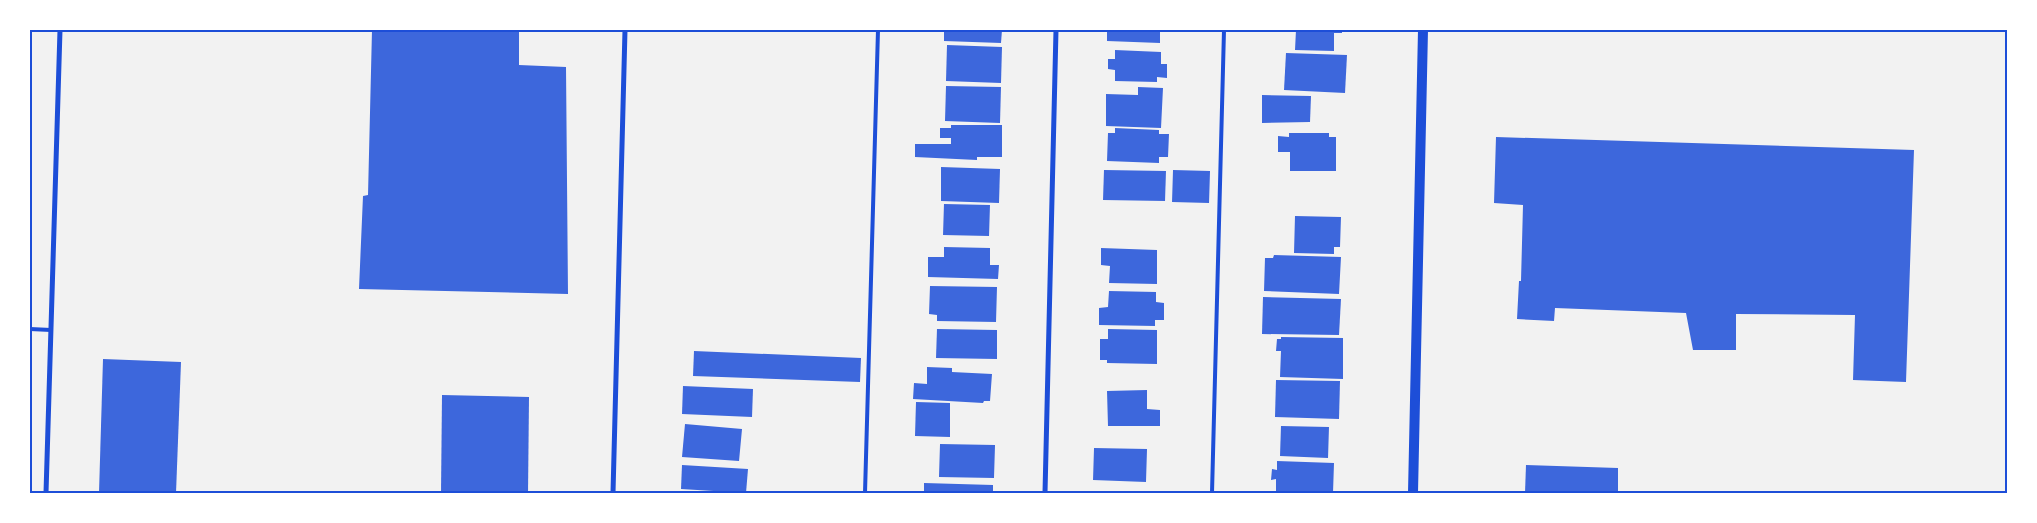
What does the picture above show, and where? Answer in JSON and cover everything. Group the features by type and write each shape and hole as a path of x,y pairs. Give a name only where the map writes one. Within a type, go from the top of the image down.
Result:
{"main road":[{"path":"1413,493 1423,30"}],"street":[{"path":"46,493 60,30"},
{"path":"613,493 625,30"},
{"path":"1045,493 1056,30"}],"lane":[{"path":"864,493 878,30"},
{"path":"1212,493 1224,30"},
{"path":"30,329 51,330"}],"building":[{"path":"372,30 519,30 519,65 566,67 568,294 359,289 363,196 368,195"},
{"path":"944,30 1002,30 1001,43 944,41"},
{"path":"1107,30 1160,30 1160,43 1107,41"},
{"path":"1296,30 1342,30 1342,33 1334,33 1334,51 1295,50"},
{"path":"947,45 1002,47 1001,83 946,81"},
{"path":"1115,50 1161,52 1161,64 1167,64 1167,78 1157,77 1157,82 1115,81 1115,70 1108,69 1108,59 1115,59"},
{"path":"1286,53 1347,55 1345,93 1284,90"},
{"path":"946,86 1001,87 1000,123 945,121"},
{"path":"1138,87 1163,88 1161,128 1106,126 1106,94 1138,95"},
{"path":"1262,95 1311,96 1310,122 1262,123"},
{"path":"951,125 1002,125 1002,157 977,157 977,160 915,157 915,144 951,144 951,138 940,138 940,128 951,128"},
{"path":"1115,128 1159,130 1159,134 1169,134 1168,157 1159,157 1159,163 1107,161 1108,133 1115,133"},
{"path":"1289,133 1329,133 1329,137 1336,137 1336,171 1290,171 1290,152 1278,152 1278,136 1289,137"},
{"path":"1496,137 1914,150 1906,382 1853,380 1855,315 1736,314 1736,350 1693,350 1686,313 1555,308 1554,321 1517,319 1519,281 1521,281 1523,205 1494,203"},
{"path":"941,167 1000,169 999,203 941,201"},
{"path":"1104,170 1166,171 1165,201 1103,200"},
{"path":"1173,170 1210,171 1209,203 1172,202"},
{"path":"944,204 990,205 989,236 943,235"},
{"path":"1295,216 1341,217 1340,247 1334,247 1334,254 1294,253"},
{"path":"944,247 990,248 990,265 999,265 998,279 928,277 928,257 944,257"},
{"path":"1101,248 1157,250 1157,284 1109,283 1110,266 1101,265"},
{"path":"1274,255 1341,257 1339,294 1264,291 1265,258 1273,258"},
{"path":"930,286 997,287 996,322 937,321 937,315 929,314"},
{"path":"1109,291 1156,292 1156,302 1164,303 1164,320 1155,320 1155,326 1099,325 1099,308 1108,307"},
{"path":"1263,297 1341,299 1339,335 1262,334"},
{"path":"937,329 997,330 997,359 936,358"},
{"path":"1108,329 1157,330 1157,364 1107,363 1107,360 1100,360 1100,339 1108,339"},
{"path":"1281,337 1343,338 1343,379 1280,377 1281,351 1276,351 1277,339 1281,339"},
{"path":"694,351 861,358 860,382 693,376"},
{"path":"103,359 181,362 176,493 99,493"},
{"path":"927,367 952,368 952,372 992,374 990,401 984,401 983,403 913,399 914,383 927,384"},
{"path":"1276,380 1340,381 1339,419 1275,417"},
{"path":"683,386 753,389 752,417 682,414"},
{"path":"1147,390 1147,409 1160,410 1160,426 1108,426 1107,391"},
{"path":"442,395 529,397 528,493 441,493"},
{"path":"916,402 950,403 950,437 915,436"},
{"path":"685,424 742,429 739,461 682,457"},
{"path":"1281,426 1329,427 1328,458 1280,456"},
{"path":"940,444 995,445 994,478 939,477"},
{"path":"1094,448 1147,449 1146,482 1093,480"},
{"path":"1277,461 1334,463 1333,493 1276,493 1276,479 1271,480 1272,469 1277,470"},
{"path":"682,465 748,469 746,493 681,489"},
{"path":"1526,465 1618,468 1618,493 1525,493"},
{"path":"924,483 993,485 993,493 924,493"}]}
